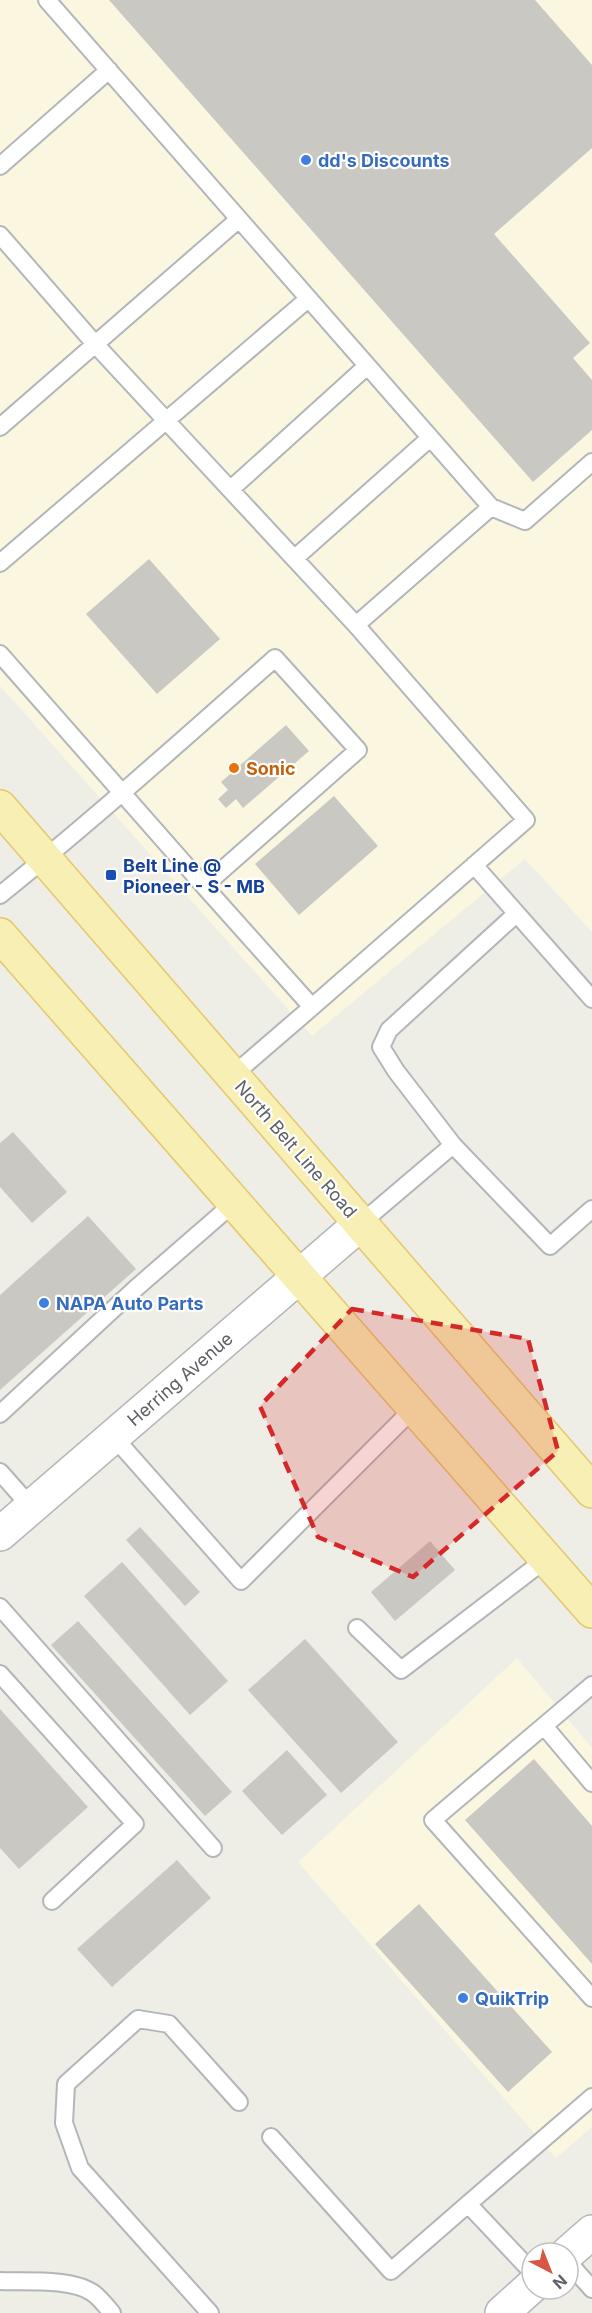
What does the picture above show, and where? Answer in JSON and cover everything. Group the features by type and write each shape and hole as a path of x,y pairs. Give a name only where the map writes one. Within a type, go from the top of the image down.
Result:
{"main road":[{"name":"North Belt Line Road","path":"0,807 592,1491"},
{"path":"0,935 592,1611"}],"street":[{"name":"Herring Avenue","path":"0,1534 360,1224"},
{"path":"580,2242 592,2232"},
{"path":"502,2313 520,2297"}],"lane":[{"path":"47,0 491,507 525,521 592,462"},
{"path":"0,166 109,70"},
{"path":"0,427 239,219"},
{"path":"0,235 95,344 356,625 526,820 232,1076"},
{"path":"0,563 308,299"},
{"path":"231,489 368,366"},
{"path":"295,558 430,438"},
{"path":"356,625 491,507"},
{"path":"0,654 312,1008"},
{"path":"0,895 45,859 275,658 358,750 204,886"},
{"path":"474,865 592,999"},
{"path":"516,914 389,1030 381,1047 396,1071 453,1145 550,1246 592,1209"},
{"path":"360,1224 453,1145"},
{"path":"0,1414 135,1289 235,1202"},
{"path":"113,1436 241,1581 415,1407"},
{"path":"0,1472 31,1507"},
{"path":"357,1628 401,1670 546,1559"},
{"path":"0,1607 213,1848"},
{"path":"0,1674 135,1824 52,1900"},
{"path":"592,1685 432,1820 592,1998"},
{"path":"544,1726 592,1783"},
{"path":"210,2313 80,2168 64,2123 66,2084 138,2019 169,2024 239,2102"},
{"path":"271,2137 391,2271 592,2097"},
{"path":"468,2204 520,2259"},
{"path":"580,2276 592,2289"},
{"path":"0,2281 52,2283 83,2288 94,2294 112,2313"}],"highlighted area":[{"path":"352,1309 528,1339 558,1451 413,1577 318,1537 260,1406"}],"shaded area":[{"path":"0,0 592,0 592,932 525,859 312,1036 0,686"},
{"path":"517,1658 592,1748 592,2127 556,2158 298,1862"}],"building":[{"path":"109,0 535,0 592,65 592,148 494,234 590,343 573,358 592,380 592,430 533,482"},
{"path":"149,559 220,639 157,694 86,614"},
{"path":"286,725 309,751 243,808 236,799 226,808 218,799 228,790 221,782"},
{"path":"334,796 378,846 299,915 255,864"},
{"path":"13,1132 67,1192 32,1223 0,1187 0,1143"},
{"path":"88,1216 136,1269 0,1390 0,1295"},
{"path":"140,1527 200,1592 185,1606 126,1540"},
{"path":"430,1541 455,1570 395,1621 371,1592"},
{"path":"122,1562 228,1681 190,1715 84,1596"},
{"path":"78,1621 232,1792 205,1816 51,1645"},
{"path":"305,1639 398,1742 341,1793 248,1690"},
{"path":"0,1709 88,1807 19,1869 0,1848"},
{"path":"287,1750 327,1795 282,1835 242,1791"},
{"name":"QuikTrip","path":"534,1759 592,1826 592,1964 465,1820"},
{"path":"177,1860 211,1898 112,1987 77,1949"},
{"name":"QuikTrip","path":"419,1904 552,2052 508,2092 375,1944"}],"place":[{"name":"dd's Discounts","path":"306,160"},
{"name":"Sonic","path":"234,768"},
{"name":"Belt Line @ Pioneer - S - MB","path":"111,875"},
{"name":"NAPA Auto Parts","path":"44,1303"},
{"name":"QuikTrip","path":"463,1998"}]}
